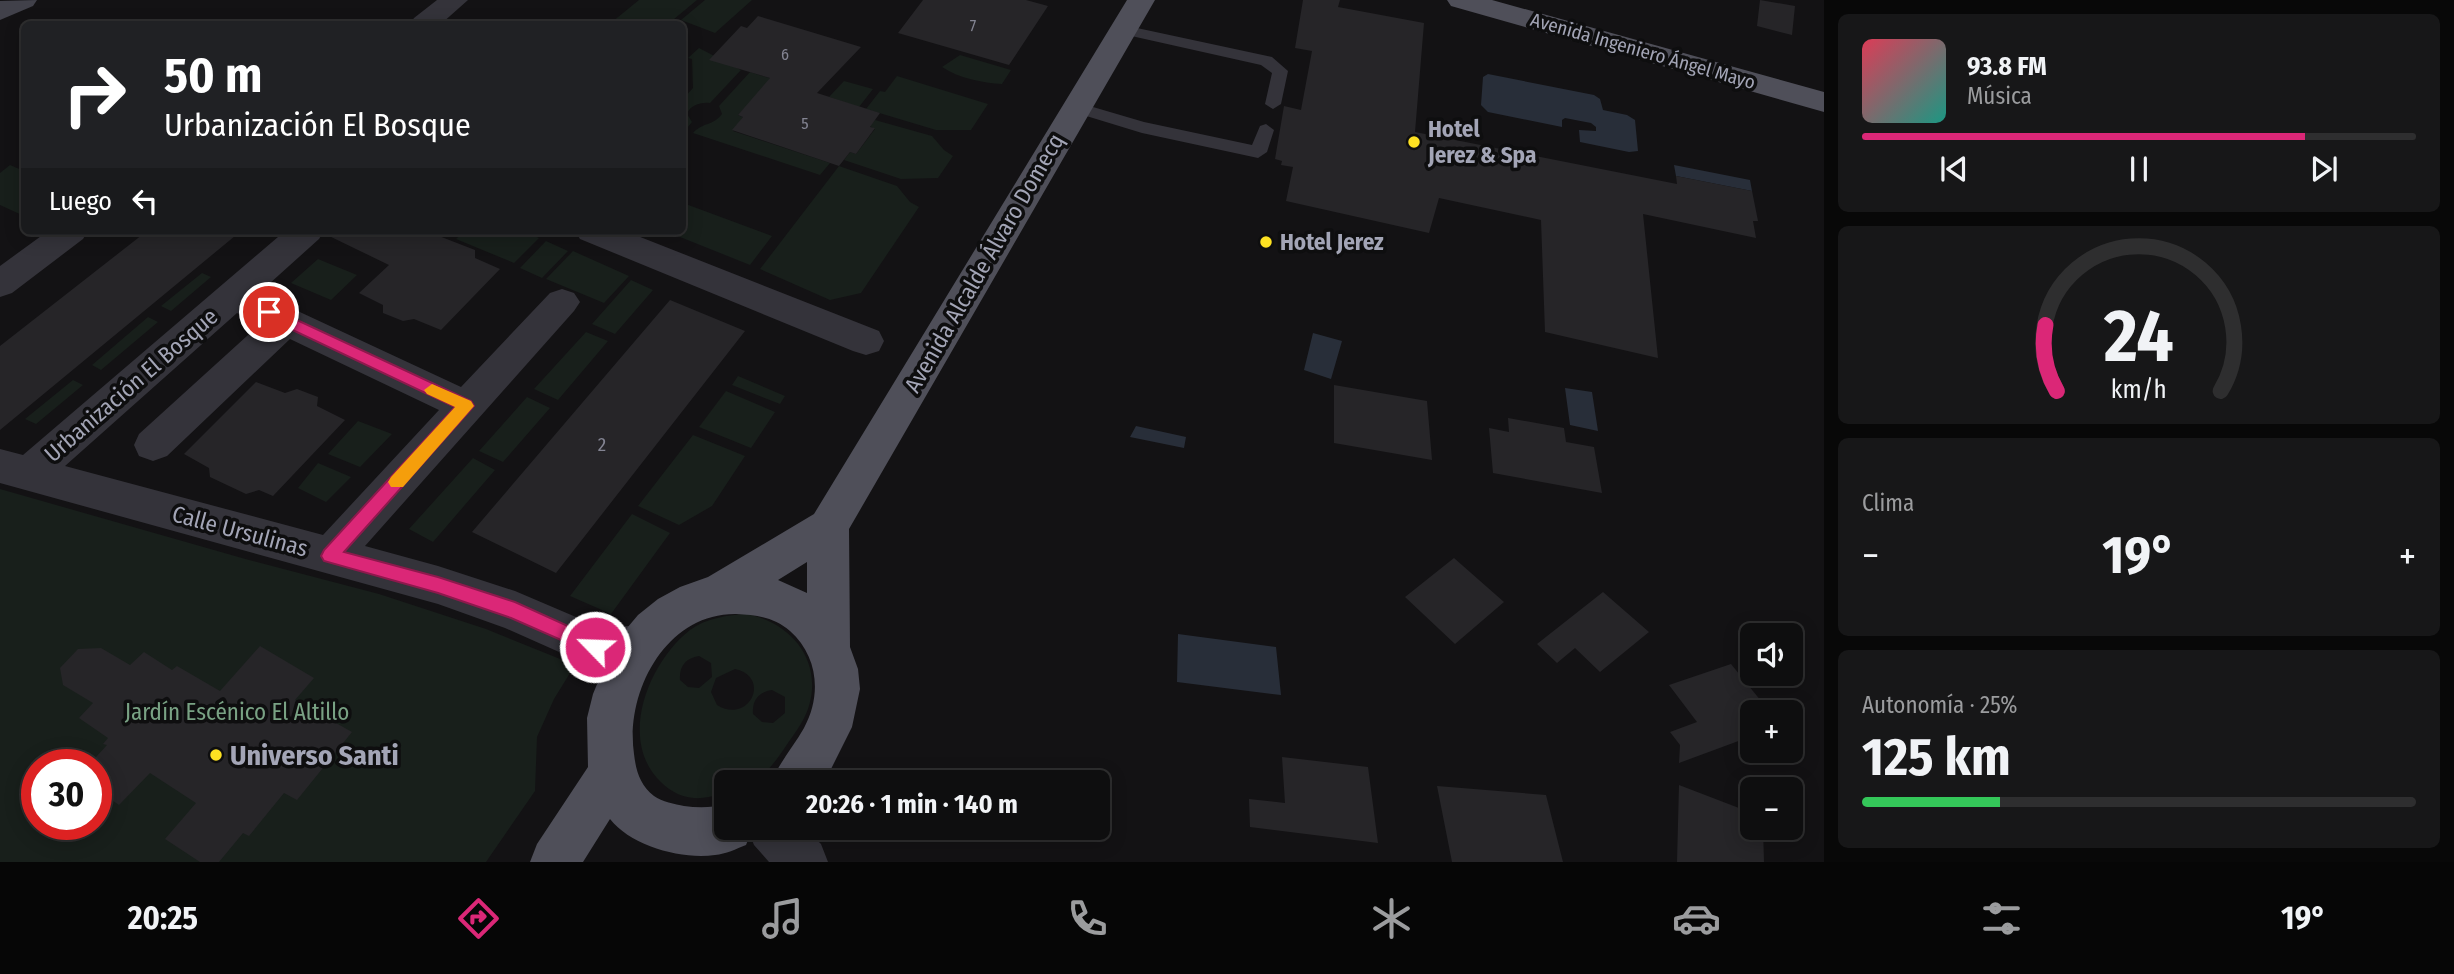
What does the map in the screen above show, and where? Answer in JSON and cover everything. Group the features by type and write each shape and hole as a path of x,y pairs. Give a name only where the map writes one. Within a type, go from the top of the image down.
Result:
{"main road":[{"name":"Avenida Alcalde Álvaro Domecq","path":"714,597 828,527 1141,0"},
{"name":"Avenida Ingeniero Ángel Mayo","path":"1461,0 1824,102"},
{"name":"Avenida Ingeniero Ángel Mayo","path":"1513,0 1824,87"},
{"path":"804,770 815,756 833,718 839,681 829,645 828,527"},
{"path":"697,840 641,816 616,786 608,749 610,711 621,677 637,647 663,622 696,601 736,594 772,598 806,615 829,645"},
{"path":"555,862 613,771"}],"street":[{"path":"0,12 23,0"},
{"path":"428,21 454,0"},
{"path":"0,284 66,235"},
{"name":"Urbanización El Bosque","path":"14,470 234,296 303,235"},
{"path":"602,235 866,341"},
{"name":"Urbanización El Bosque","path":"234,296 466,406"},
{"path":"330,556 562,302"},
{"path":"153,445 286,321"},
{"name":"Calle Ursulinas","path":"14,470 438,585 515,611 595,647 637,647"},
{"path":"782,840 803,862"}],"lane":[{"path":"1123,30 1266,61 1280,71 1273,104"},
{"path":"1076,107 1142,127 1258,152 1266,130"}],"green space":[{"path":"639,0 697,0 672,21 613,21"},
{"path":"705,0 752,0 715,33 681,20"},
{"path":"699,48 741,70 710,103 691,108 687,114 692,122 686,129 686,96 693,88 692,59 688,58"},
{"path":"960,55 1011,70 1002,84 971,79 942,67"},
{"path":"750,72 775,80 738,115 743,117 733,131 830,163 820,175 693,133 719,118 722,114 719,106"},
{"path":"897,76 988,104 971,130 936,130 866,109 880,91 885,92"},
{"path":"844,81 873,89 859,107 829,97"},
{"path":"875,120 932,136 953,156 938,178 901,179 844,160 850,152 856,154 875,129 870,126"},
{"path":"10,165 21,170 21,215 0,205 0,173"},
{"path":"839,166 897,186 910,202 919,207 861,293 830,300 760,269"},
{"path":"686,204 772,236 750,265 675,235 686,235"},
{"path":"460,235 532,235 539,238 514,263 456,239"},
{"path":"546,241 568,251 542,278 520,268"},
{"path":"573,251 629,276 604,303 546,279"},
{"path":"318,259 357,275 331,300 291,283"},
{"path":"202,273 211,277 171,311 161,306"},
{"path":"631,280 653,290 615,334 592,324"},
{"path":"148,317 158,322 101,370 92,365"},
{"path":"586,332 608,341 558,400 534,389"},
{"path":"738,376 785,396 780,404 732,385"},
{"path":"73,380 83,385 36,424 25,419"},
{"path":"726,391 775,412 751,448 699,427"},
{"path":"527,397 550,408 503,462 479,451"},
{"path":"358,421 392,434 360,467 328,454"},
{"path":"693,435 745,456 712,506 679,525 638,506"},
{"path":"473,458 495,470 433,542 409,529"},
{"path":"318,463 351,477 326,502 298,488"},
{"name":"Jardín Escénico El Altillo","path":"0,489 379,594 486,629 575,665 554,699 537,737 535,791 486,862 0,862"},
{"path":"632,514 670,533 611,614 570,596"},
{"path":"747,614 778,626 790,636 808,661 812,692 801,724 767,770 714,770 714,796 702,798 683,796 661,782 646,761 640,720 644,699 652,679 676,643 696,626 725,616","holes":["699,656 711,663 712,677 699,688 688,687 680,680 682,667 690,659","735,669 746,674 754,689 747,705 728,710 717,705 711,692 716,678","772,690 785,697 785,713 773,723 762,722 753,714 754,705 757,698"]}],"shaded area":[{"path":"1488,74 1594,95 1600,99 1603,110 1627,115 1635,120 1638,151 1629,152 1580,142 1579,130 1596,131 1596,127 1591,123 1565,118 1562,120 1562,127 1488,112 1481,105 1483,77"},
{"path":"1674,165 1750,180 1752,191 1676,176"},
{"path":"1313,333 1342,341 1331,379 1304,370"},
{"path":"1565,388 1592,392 1598,431 1570,425"},
{"path":"1136,426 1186,437 1184,448 1130,437"},
{"path":"1178,634 1276,647 1281,695 1177,682"}],"building":[{"path":"923,0 1026,0 1048,6 1009,65 898,33"},
{"path":"1303,0 1340,0 1338,7 1424,23 1415,132 1677,184 1676,176 1752,191 1758,221 1753,221 1756,238 1643,214 1658,358 1545,332 1541,220 1439,198 1429,233 1286,201 1293,167 1281,165 1282,161 1275,159 1284,106 1301,110 1312,51 1295,48"},
{"path":"1760,0 1795,6 1792,35 1757,26"},
{"path":"758,16 861,47 817,93 880,113 870,127 875,128 856,154 850,152 839,166 732,130 743,117 738,115 770,78 709,60 741,26 747,28"},
{"path":"142,235 236,235 0,430 0,346"},
{"path":"327,235 436,235 475,250 475,258 500,269 441,330 414,319 403,321 383,313 383,305 359,293 389,265"},
{"path":"670,300 745,331 556,573 472,532"},
{"path":"256,382 285,393 297,389 318,397 317,406 345,420 273,496 259,490 246,494 210,477 209,468 184,454"},
{"path":"1334,385 1427,401 1432,460 1334,443"},
{"path":"1508,418 1564,428 1566,442 1594,447 1602,493 1493,473 1489,428 1509,432"},
{"path":"1454,558 1504,602 1455,644 1405,597"},
{"path":"1603,592 1649,632 1600,672 1575,648 1557,663 1537,644"},
{"name":"Universo Santi","path":"260,646 314,678 295,700 352,732 297,800 284,793 249,836 243,833 219,862 200,862 165,839 196,803 150,773 119,805 112,800 112,749 103,749 107,745 103,744 108,738 79,718 93,703 63,685 60,668 78,649 101,648 130,665 144,652 172,670 177,666 220,691"},
{"path":"1731,664 1740,675 1740,686 1749,686 1760,700 1740,700 1740,740 1679,763 1680,745 1670,732 1697,722 1669,685"},
{"path":"1282,757 1368,767 1378,843 1250,827 1249,799 1285,803"},
{"path":"1679,785 1740,808 1740,840 1763,840 1764,862 1677,862"},
{"path":"1437,786 1546,795 1563,862 1452,862"}],"slow traffic":[{"path":"397,482 466,406 432,390"}],"place":[{"name":"Hotel Jerez & Spa","path":"1414,142"},
{"name":"Hotel Jerez","path":"1266,242"},
{"name":"Universo Santi","path":"216,755"}],"route":[{"path":"269,312 466,406 330,556 438,585 515,611 595,647"}]}
